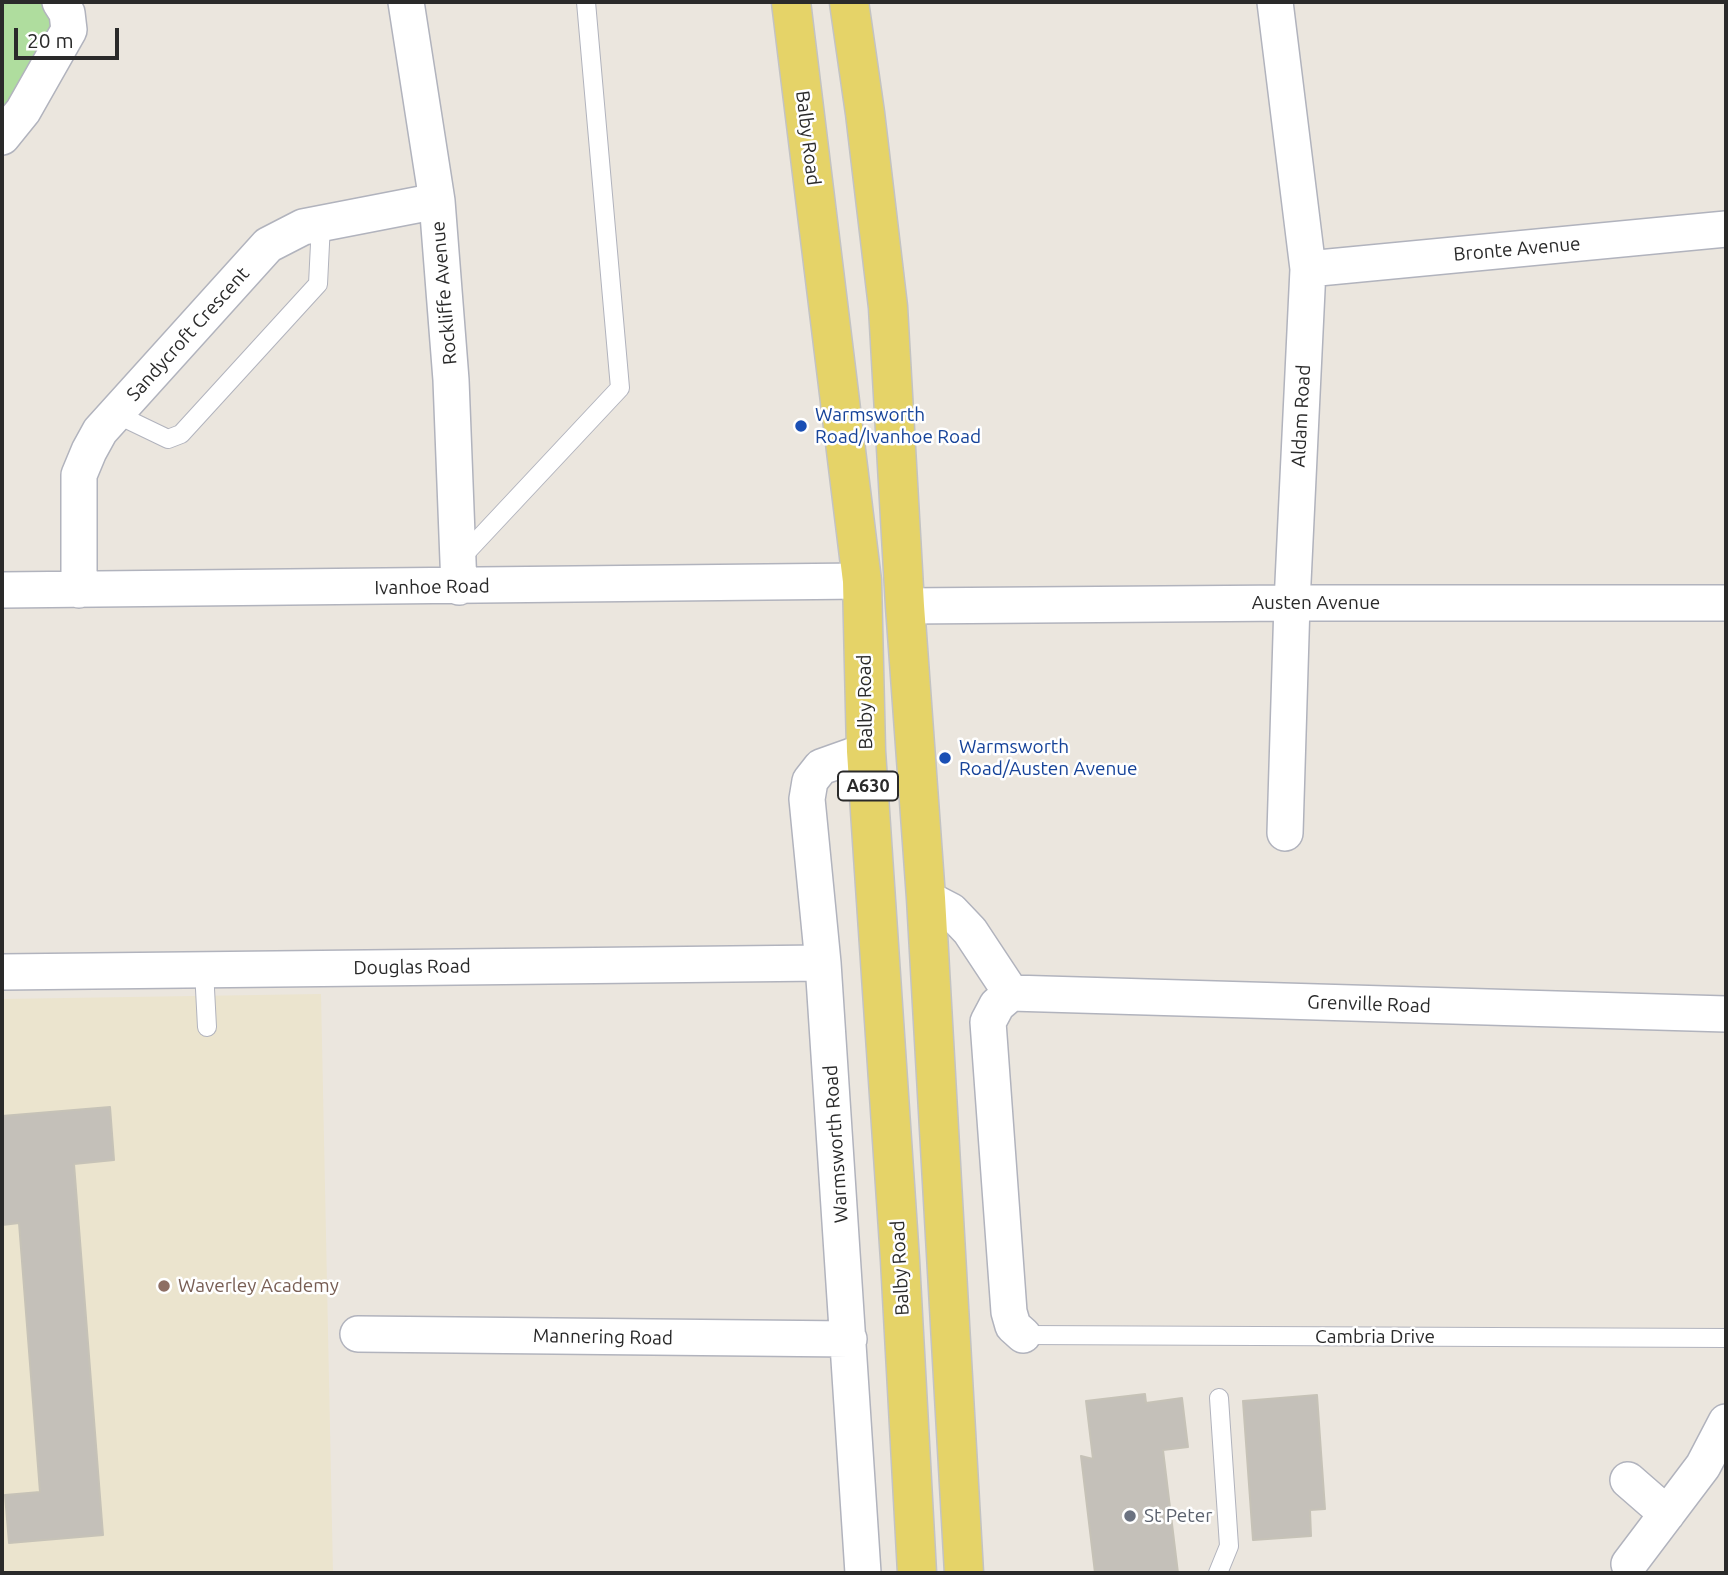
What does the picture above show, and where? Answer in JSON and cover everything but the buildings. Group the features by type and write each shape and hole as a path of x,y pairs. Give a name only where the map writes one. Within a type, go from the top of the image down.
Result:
{"main road":[{"name":"Balby Road","path":"791,2 862,580 866,751 917,1573"},
{"name":"A630","path":"849,2 888,307 905,606 926,898 964,1573"}],"street":[{"path":"2,137 23,111 69,30 67,13 60,2"},
{"name":"Rockliffe Avenue","path":"406,2 437,201 451,380 458,574"},
{"name":"Aldam Road","path":"1275,2 1308,269 1292,603 1285,832"},
{"name":"Sandycroft Crescent","path":"79,590 79,475 100,432 268,245 303,227 437,201"},
{"name":"Bronte Avenue","path":"1308,269 1726,229"},
{"name":"Ivanhoe Road","path":"2,590 79,590 458,574 862,580"},
{"name":"Austen Avenue","path":"905,606 1726,603"},
{"name":"Warmsworth Road","path":"863,1573 823,963 807,799 810,781 821,767 866,751"},
{"path":"926,898 951,911 970,931 1011,993 997,1005 988,1022 1009,1312 1013,1325 1023,1335"},
{"name":"Douglas Road","path":"2,972 823,963"},
{"name":"Grenville Road","path":"1011,993 1726,1014"},
{"name":"Mannering Road","path":"358,1334 849,1339"},
{"path":"1629,1564 1703,1466 1726,1422"},
{"path":"1628,1480 1667,1514"}],"lane":[{"path":"458,574 620,388 586,2"},
{"path":"116,414 168,439 181,434 318,284 321,224"},
{"path":"204,970 207,1027"},
{"name":"Cambria Drive","path":"1023,1335 1726,1338"},
{"path":"1218,1573 1229,1546 1219,1398"}],"shaded area":[{"name":"Waverley Academy","path":"321,994 333,1573 2,1573 2,999"}],"green space":[{"path":"2,2 45,2 56,27 2,118"}],"place":[{"name":"Warmsworth Road/Ivanhoe Road","path":"801,426"},
{"name":"Warmsworth Road/Austen Avenue","path":"945,758"},
{"name":"Waverley Academy","path":"164,1286"},
{"name":"St Peter","path":"1130,1516"}]}
